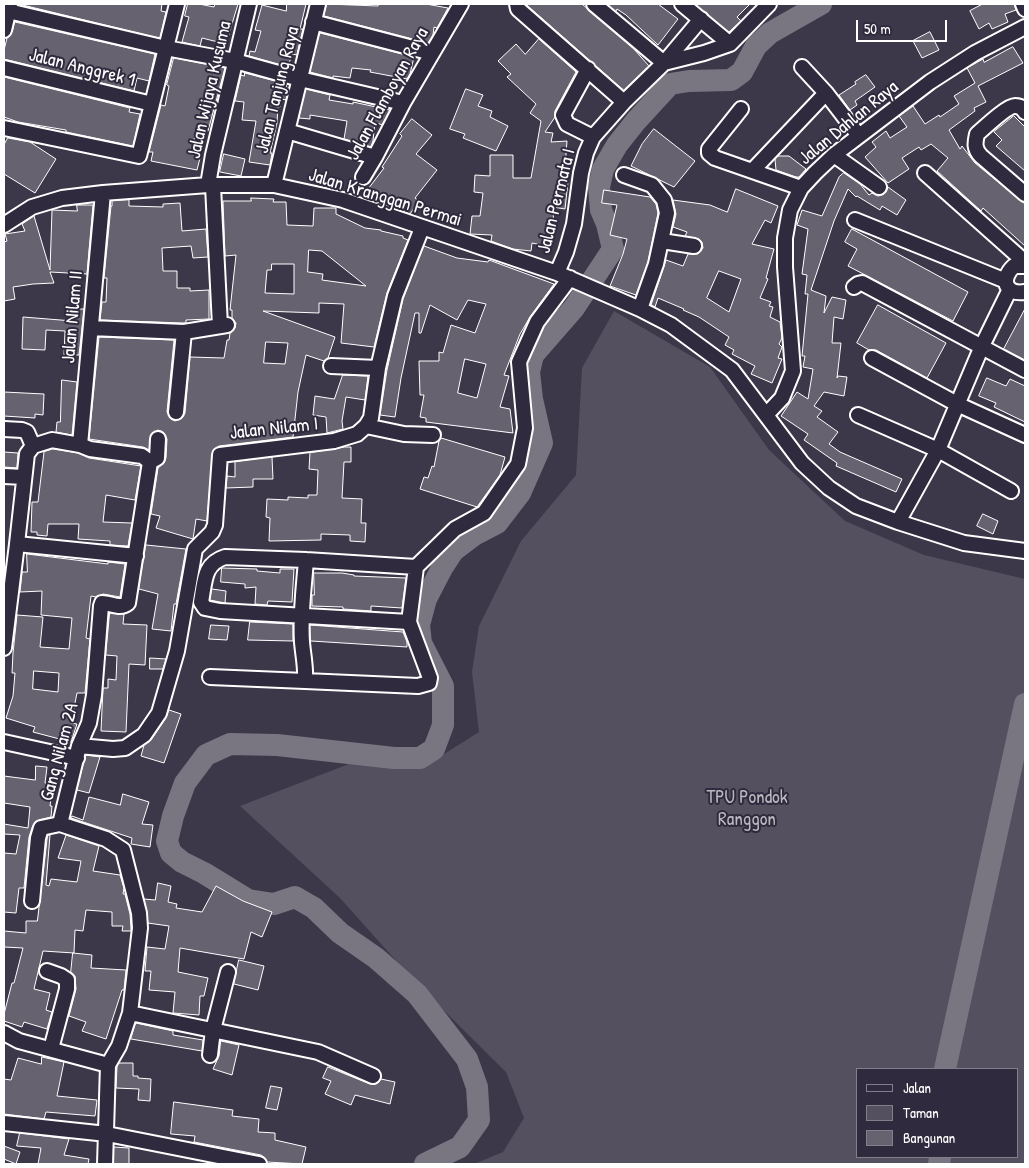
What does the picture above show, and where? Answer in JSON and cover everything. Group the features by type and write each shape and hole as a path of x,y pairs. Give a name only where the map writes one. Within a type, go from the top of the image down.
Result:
{"street":[{"path":"4,128 139,156 177,4"},
{"name":"Jalan Wijaya Kusuma","path":"184,332 225,325 211,186 213,155 249,4"},
{"name":"Jalan Tanjung Raya","path":"274,185 318,4"},
{"name":"Jalan Flamboyan Raya","path":"363,177 403,103 461,4"},
{"path":"594,4 664,63 730,44 765,5"},
{"path":"682,4 730,44"},
{"path":"1023,4 1025,9"},
{"path":"4,30 9,7 166,48 235,61 300,79 403,103"},
{"path":"517,7 624,102"},
{"name":"Jalan Permata I","path":"416,567 455,528 484,513 518,464 525,428 519,362 537,322 568,277 566,252 574,224 581,173 586,153 593,137 624,102 664,63 701,19"},
{"path":"313,22 432,53"},
{"name":"Jalan Dahlan Raya","path":"766,415 782,398 793,372 785,267 785,238 790,210 802,188 815,172 834,155 930,82 974,53 1025,27"},
{"path":"802,67 826,93 859,136"},
{"name":"Jalan Anggrek 1","path":"4,68 152,104"},
{"name":"Jalan Permata I","path":"588,69 563,115 567,124 593,137"},
{"path":"753,170 826,93"},
{"path":"1025,112 1022,107 1010,108 977,134 975,145 976,151 981,156 1025,194"},
{"path":"741,109 709,149 709,153 715,158 802,188"},
{"path":"287,131 375,157"},
{"path":"834,155 880,187"},
{"path":"925,173 1025,264"},
{"path":"624,175 652,185 664,200 667,213 662,240 640,309"},
{"name":"Jalan Kranggan Permai","path":"4,225 32,206 62,198 103,193 211,186 274,185 343,200 568,277 640,309 671,325 732,370 802,463 828,488 856,506 898,522 964,543 1025,550"},
{"name":"Jalan Nilam II","path":"80,445 103,193"},
{"path":"855,220 1008,285 1017,293 1025,292"},
{"path":"422,228 395,296 378,368 371,418 366,426 418,436 433,435"},
{"path":"662,240 694,246"},
{"path":"898,522 938,450 1008,285 1007,272 1014,266 1025,264"},
{"path":"854,287 862,283 1025,370"},
{"path":"91,328 184,332 176,412"},
{"path":"872,358 957,404 1025,435"},
{"path":"331,366 378,368"},
{"path":"858,415 938,450 1011,491"},
{"name":"Jalan Nilam I","path":"78,752 125,748 144,735 159,712 177,651 195,549 212,532 215,525 220,455 334,441 357,434 366,426"},
{"path":"4,429 28,432 33,446"},
{"name":"Gang Nilam 2A","path":"105,1164 108,1065 119,1046 130,1013 140,928 139,913 125,853 119,846 106,839 60,824 78,752 91,714 101,606 105,602 120,606 125,606 128,603 150,462 157,458 158,439"},
{"path":"4,648 8,578 18,544 27,454 33,446 52,440 80,445 90,450 142,456 150,462"},
{"path":"4,476 24,477"},
{"path":"18,544 136,556"},
{"path":"210,677 418,686 429,683 430,678 409,622 416,567 225,557 216,560 208,567 201,602 205,608 220,611 409,622"},
{"path":"305,681 306,669 302,642 302,615 306,560"},
{"path":"4,742 78,752"},
{"path":"32,901 38,838 41,828 60,824"},
{"path":"47,971 67,980 67,989 51,1049"},
{"path":"210,1055 213,1030 228,972"},
{"path":"130,1013 318,1052 373,1076"},
{"path":"4,1033 19,1041 108,1065"},
{"path":"4,1124 107,1134 259,1164"}],"green space":[{"name":"TPU Pondok Ranggon","path":"614,311 710,367 769,450 845,521 924,555 1025,579 1025,1164 474,1164 503,1152 524,1118 506,1072 416,983 340,898 240,806 354,762 425,766 479,732 472,672 479,626 521,541 576,475 582,368"}],"building":[{"path":"19,4 162,4 161,11 166,12 160,38"},
{"path":"188,4 214,7 215,4 238,4 226,44 202,38 200,46 182,42 189,17 185,16"},
{"path":"287,4 306,4 300,29 303,29 297,55 292,54 288,67 249,56 250,51 255,52 261,31 255,30 262,5 286,11"},
{"path":"327,4 378,6 378,4 426,4 448,8 437,28 434,27 433,35 428,43 324,16"},
{"path":"526,4 582,4 633,48 649,66 624,90"},
{"path":"607,4 658,4 678,19 658,45 626,15 617,9 616,11"},
{"path":"695,4 750,4 737,17 741,21 729,32"},
{"path":"983,4 1014,4 1016,10 1005,14 1008,22 992,29 989,23 979,29 970,11"},
{"path":"15,22 155,54 149,81 137,78 134,91 4,59 7,38 12,32"},
{"path":"930,32 939,50 922,58 913,41"},
{"path":"320,33 414,57 410,74 407,79 370,72 371,70 352,68 350,78 333,76 333,78 310,72"},
{"path":"539,39 576,72 555,111 555,117 545,132 553,133 551,142 567,141 564,181 568,182 565,209 553,207 554,233 551,247 532,243 531,251 513,249 491,241 492,235 470,234 472,216 480,216 483,193 474,192 475,175 490,176 490,155 513,155 513,178 531,178 541,121 530,113 536,104 507,77 511,74 498,61 516,44 525,54"},
{"path":"1013,47 1023,63 978,86 986,102 974,108 975,111 949,130 960,149 962,146 975,163 1025,204 1025,246 983,208 981,211 937,171 948,158 931,144 921,150 919,147 902,158 909,169 888,183 865,157 876,147 872,142 886,131 890,138 907,127 899,116 913,106 925,124 939,115 940,117 959,104 954,96 975,83 967,68 983,59 984,62"},
{"path":"174,58 225,68 208,131 197,128 191,152 201,154 197,170 151,161 153,152 149,152 161,105 165,106 169,86 167,85"},
{"path":"245,73 287,84 286,88 289,88 286,100 281,99 280,107 278,106 277,123 270,153 272,153 270,165 249,162 256,121 242,120 244,102 235,101 241,75 244,76"},
{"path":"866,75 875,87 855,101 857,105 850,110 839,95"},
{"path":"4,77 130,108 129,112 140,114 133,146 66,132 66,130 18,122 4,117"},
{"path":"306,89 330,95 329,100 353,104 353,102 390,110 382,125 375,122 371,147 344,139 347,121 310,115 310,119 299,118"},
{"path":"466,89 483,95 478,106 492,111 490,117 508,126 496,151 463,138 465,134 450,129"},
{"path":"1014,116 1025,127 1025,171 996,146 1002,140 994,132"},
{"path":"412,119 432,135 416,154 437,170 415,198 419,201 410,214 379,203 365,193 384,168 382,167 402,136 400,134"},
{"path":"654,129 695,161 674,187 631,166 642,144"},
{"path":"8,138 30,142 56,159 35,193 4,174 4,145"},
{"path":"224,154 245,159 241,176 220,172"},
{"path":"778,156 789,156 806,169 799,177 776,170 775,159"},
{"path":"844,173 860,184 869,195 872,193 878,196 882,195 888,187 906,200 897,215 882,206 880,210 856,197 848,189 834,221 811,290 826,296 824,313 832,297 846,300 843,319 834,317 832,343 841,343 837,378 838,376 847,377 844,396 824,392 814,406 822,411 817,417 838,432 829,444 840,452 902,479 896,492 836,466 837,463 804,440 808,434 781,416 797,392 808,399 813,369 803,367 805,356 802,356 808,294 805,294 807,275 802,274 808,229 797,225 802,210 822,216 839,177"},
{"path":"736,189 778,206 771,223 765,220 752,244 774,249 766,278 768,279 760,298 771,302 769,306 773,307 770,317 780,322 782,338 779,344 782,347 778,358 782,359 772,383 751,374 755,366 732,354 734,350 725,345 729,337 699,317 658,298 655,307 651,305 666,260 683,266 688,254 698,254 703,248 702,242 699,239 685,236 687,232 673,227 676,214 673,200 710,205 727,212","holes":["719,271 741,279 729,312 707,298"]},
{"path":"604,190 650,197 656,204 658,213 648,262 636,295 610,286 627,239 610,235 617,205 602,203"},
{"path":"251,198 274,199 273,202 286,202 287,225 313,226 314,208 336,208 336,214 365,228 403,236 403,238 408,240 387,293 374,347 341,343 344,304 319,303 319,313 263,311 335,337 328,358 324,361 306,355 298,392 293,437 219,446 213,450 207,521 196,519 193,539 156,528 160,516 151,514 158,468 164,463 166,458 167,439 163,432 158,430 151,434 149,450 143,447 89,439 99,337 174,340 167,412 171,419 175,421 183,417 185,413 190,357 224,358 227,340 229,340 230,333 235,328 236,323 232,318 232,310 230,310 236,255 225,256 223,201 251,201","holes":["309,250 322,251 366,286 322,280 323,274 308,272","272,264 294,264 294,294 265,293 267,270 271,270","266,342 288,343 285,364 264,363"]},
{"path":"129,200 129,206 163,207 163,204 180,203 182,231 206,229 208,257 193,258 191,246 162,248 163,271 177,271 177,288 190,288 190,291 209,290 209,319 186,320 186,323 100,320 102,302 106,302 107,278 104,278 112,201"},
{"path":"77,205 93,205 87,274 50,272 54,283 13,287 15,299 4,301 4,242 7,241 5,234 25,231 22,224 34,216 50,270 52,210 77,211"},
{"path":"852,229 968,292 953,321 848,266 857,249 845,242"},
{"path":"424,246 457,258 488,262 489,260 554,284 520,334 504,375 509,376 500,407 510,409 513,433 426,422 426,418 420,417 424,395 420,395 419,361 439,361 439,352 443,353 451,325 475,333 486,304 468,300 457,320 430,305 421,333 419,333 419,313 415,313 395,417 380,415 387,370 403,299","holes":["465,359 486,364 477,398 458,393"]},
{"path":"878,305 946,343 927,378 876,350 869,350 857,343"},
{"path":"74,309 84,309 79,355 64,355 65,331 46,330 45,350 22,349 23,317 73,321"},
{"path":"1025,309 1025,360 1004,349"},
{"path":"343,375 368,376 365,400 346,397 342,421 343,429 327,433 326,417 313,415 315,396 334,399"},
{"path":"987,378 1006,386 1010,379 1025,386 1025,422 994,407 996,403 979,396"},
{"path":"62,380 77,382 72,435 56,432 57,422 60,422"},
{"path":"4,392 44,394 43,415 35,414 35,418 4,416"},
{"path":"441,438 505,457 500,475 477,507 420,489 424,477 428,478 432,466 434,467"},
{"path":"351,447 351,462 344,462 342,498 362,499 361,523 366,523 365,542 350,541 350,535 321,534 321,540 269,541 270,518 266,517 267,499 288,500 288,497 308,498 308,495 317,495 318,470 309,469 310,453"},
{"path":"53,449 78,453 89,458 141,466 135,500 106,495 103,522 132,523 128,546 110,545 110,541 78,539 79,524 48,524 47,536 31,532 32,502 38,502 44,452"},
{"path":"4,452 18,453 17,468 4,467"},
{"path":"272,457 273,479 253,479 253,487 226,488 227,476 235,477 235,462"},
{"path":"983,514 998,521 993,534 977,526"},
{"path":"146,545 186,549 176,604 174,604 171,631 152,629 158,594 139,589"},
{"path":"27,554 108,564 108,562 125,564 120,597 103,594 96,597 91,596 86,638 90,639 85,693 77,693 71,723 77,724 71,742 33,732 35,727 6,718 13,696 15,673 12,673 17,615 43,617 40,647 69,649 72,618 41,615 42,591 20,592 22,572 27,572","holes":["34,671 59,673 58,692 33,689"]},
{"path":"222,568 257,569 257,571 280,573 280,569 294,569 292,602 268,601 267,605 255,604 256,587 245,588 245,584 221,582"},
{"path":"314,573 342,573 354,576 406,578 402,608 371,606 371,611 343,609 343,607 312,606"},
{"path":"212,589 226,591 225,603 210,600"},
{"path":"110,613 124,614 123,624 147,625 145,665 129,664 126,732 101,731 103,688 108,688 108,679 116,680 117,656 106,655"},
{"path":"250,622 293,624 293,641 248,640"},
{"path":"211,625 229,626 227,640 209,639"},
{"path":"310,625 403,632 407,647 311,641"},
{"path":"150,658 166,659 163,669 150,669"},
{"path":"169,710 181,714 164,763 141,756 144,745 151,740 166,718"},
{"path":"86,755 100,757 89,793 77,790"},
{"path":"36,766 47,767 45,783 53,784 50,806 52,806 51,817 39,820 33,825 29,837 24,888 19,888 16,913 4,912 4,853 16,854 20,835 4,834 4,824 28,828 30,807 4,803 4,776 35,780"},
{"path":"123,794 149,802 142,824 153,825 150,847 131,844 132,838 71,818 72,816 83,820 89,797 120,805"},
{"path":"48,835 50,835 46,885 49,886 51,879 77,882 81,861 58,858 66,835 99,846 93,871 120,875 124,888 123,894 125,894 130,914 131,931 122,931 123,926 112,926 112,912 86,910 83,931 75,930 74,953 43,951 34,989 50,993 46,1010 52,1012 47,1029 24,1022 22,1027 4,1021 12,983 14,983 23,948 4,947 4,931 26,933 26,921 37,921"},
{"path":"158,883 171,886 168,902 177,904 176,908 202,912 216,886 243,901 272,912 262,937 251,932 244,959 180,948 178,972 208,978 204,996 200,996 199,1015 173,1013 175,992 149,990 151,971 145,971 147,947 165,949 169,926 148,923 144,899 155,900"},
{"path":"73,953 92,955 91,968 126,970 124,990 122,990 106,1039 82,1031 86,1022 69,1016 76,989 75,976 71,972"},
{"path":"239,960 264,966 258,990 234,984"},
{"path":"136,1023 173,1031 173,1035 203,1040 202,1051 131,1039"},
{"path":"221,1041 239,1045 232,1075 213,1069 219,1056"},
{"path":"42,1057 64,1062 57,1096 97,1100 95,1116 46,1112 44,1119 4,1114 4,1079 11,1080 18,1058 41,1064"},
{"path":"119,1063 133,1063 133,1076 151,1079 150,1101 138,1100 139,1089 116,1088 117,1067"},
{"path":"328,1067 370,1084 378,1083 381,1079 395,1082 390,1104 355,1095 351,1105 325,1094 331,1081 323,1078"},
{"path":"271,1086 282,1088 277,1110 266,1108"},
{"path":"174,1102 233,1110 232,1116 259,1119 258,1132 275,1133 275,1140 306,1147 302,1164 267,1162 261,1155 194,1142 195,1136 171,1134"},
{"path":"20,1133 69,1139 64,1155 89,1159 88,1164 38,1164 41,1148 17,1146"},
{"path":"4,1146 20,1152 16,1164 4,1159"},
{"path":"114,1147 129,1148 129,1164 114,1164"}],"waterway":[{"path":"425,1164 460,1147 479,1120 477,1087 467,1059 417,994 376,958 340,933 314,908 295,897 274,904 248,900 182,862 171,853 167,841 173,816 185,783 206,755 230,744 277,745 394,758 420,758 434,749 443,725 443,686 421,643 419,625 426,599 453,551 474,535 497,523 520,493 542,443 532,399 529,372 533,355 574,308 613,249 607,224 601,210 599,187 603,169 617,145 670,84 689,81 731,80 742,72 756,46 770,33 821,4"},
{"path":"945,1068 1025,704"},
{"path":"939,1164 940,1158"}]}
